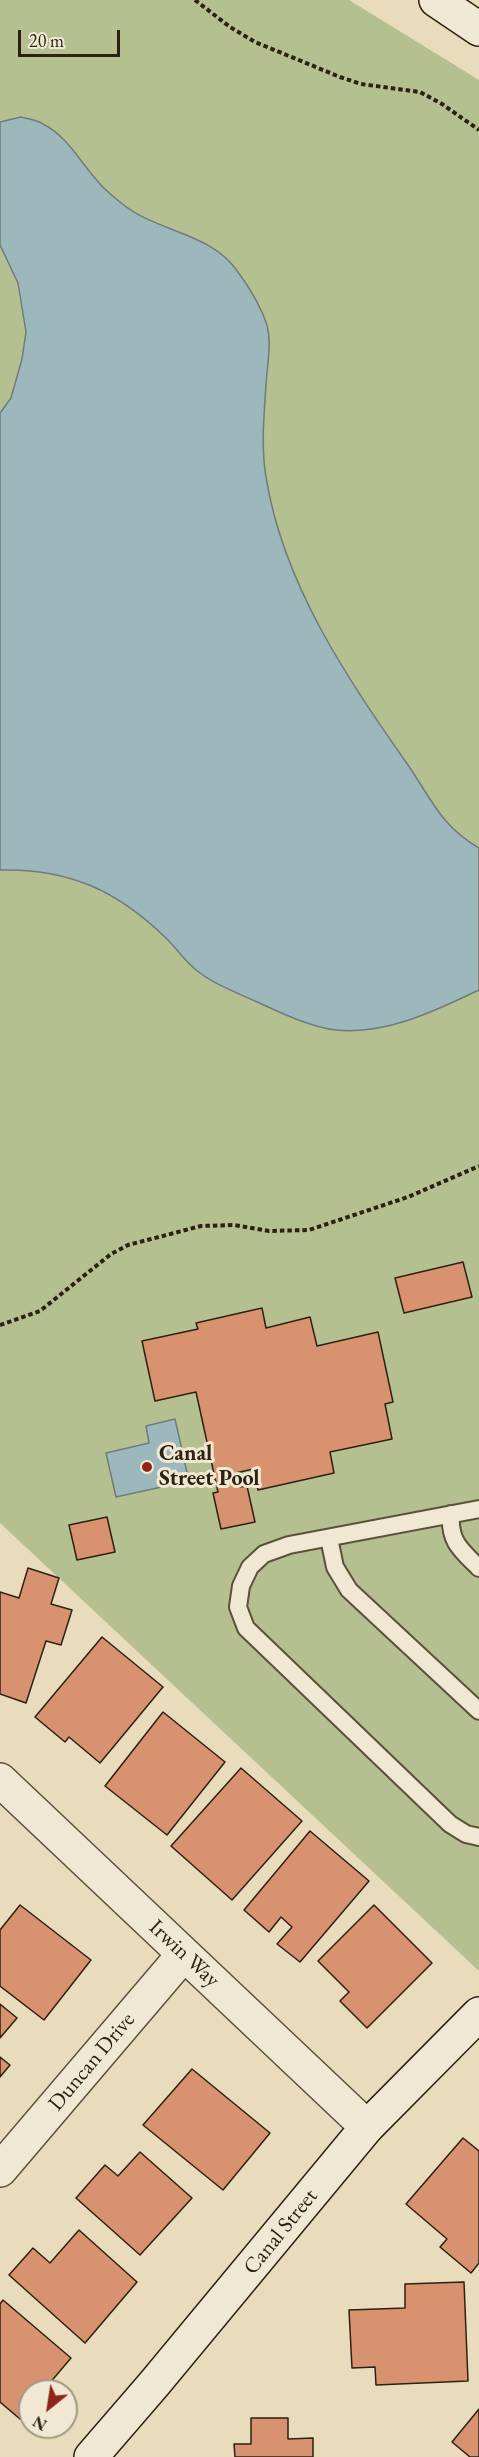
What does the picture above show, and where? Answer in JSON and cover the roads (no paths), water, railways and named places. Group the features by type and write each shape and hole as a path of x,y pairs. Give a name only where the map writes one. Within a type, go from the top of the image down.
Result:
{"street":[{"path":"436,0 479,29"},
{"name":"Irwin Way","path":"0,1780 367,2127"},
{"name":"Duncan Drive","path":"0,2170 184,1954"},
{"name":"Canal Street","path":"91,2457 367,2127 479,2014"}],"lane":[{"path":"479,1509 289,1545 264,1554 250,1567 241,1586 238,1607 246,1628 450,1824 466,1834 479,1837"},
{"path":"451,1514 450,1528 457,1547 479,1568"},
{"path":"330,1538 335,1567 349,1590 479,1711"}],"water":[{"path":"21,117 41,123 58,134 103,187 134,212 198,240 226,258 238,272 258,304 267,325 269,340 263,443 264,466 274,517 302,592 320,628 362,698 438,811 455,831 479,848 479,990 428,1013 392,1025 355,1031 326,1028 284,1014 208,979 149,922 111,896 91,886 48,873 0,870 0,413 11,398 22,359 26,332 18,283 0,245 0,122"},
{"name":"Canal Street Pool","path":"175,1419 189,1481 116,1497 106,1453 149,1443 146,1426"}],"place":[{"name":"Canal Street Pool","path":"147,1467"}]}
